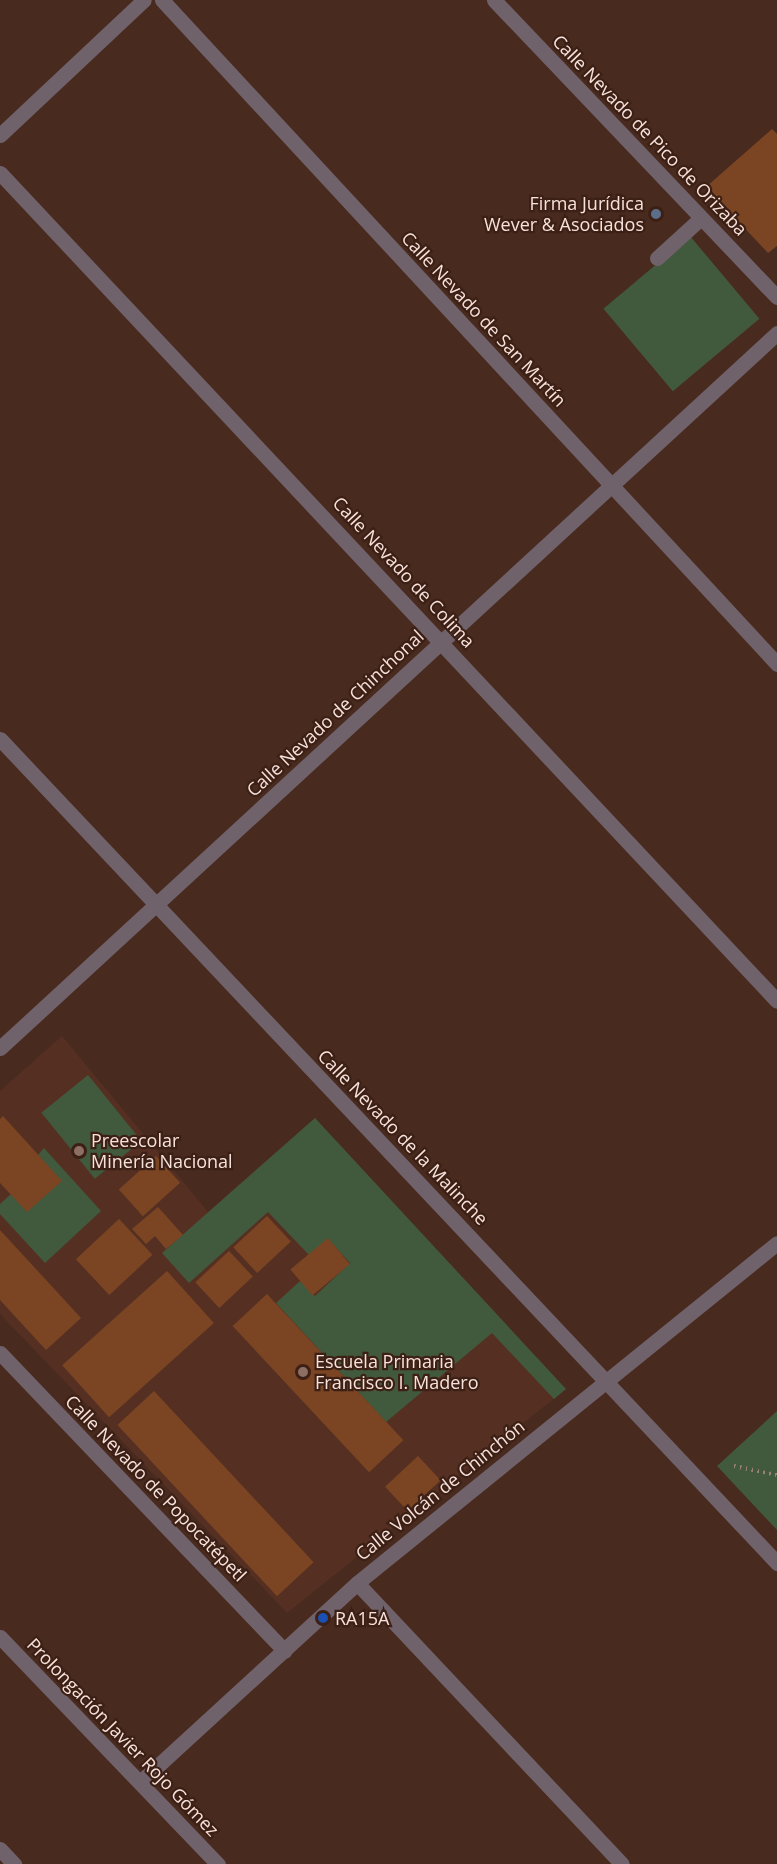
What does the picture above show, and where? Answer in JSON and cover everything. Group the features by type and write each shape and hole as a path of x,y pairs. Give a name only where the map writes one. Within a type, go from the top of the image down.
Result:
{"street":[{"path":"0,135 144,0"},
{"name":"Calle Nevado de San Martín","path":"162,0 777,664"},
{"name":"Calle Nevado de Pico de Orizaba","path":"494,0 777,297"},
{"name":"Calle Nevado de Colima","path":"0,173 441,640 777,1001"},
{"path":"657,258 701,218"},
{"name":"Calle Nevado de Chinchonal","path":"0,1048 777,333"},
{"name":"Calle Nevado de la Malinche","path":"0,739 606,1378 777,1563"},
{"name":"Calle Volcán de Chinchón","path":"140,1782 357,1583 606,1378 777,1243"},
{"name":"Calle Nevado de Popocatépetl","path":"0,1353 285,1651"},
{"path":"357,1583 622,1864"},
{"name":"Prolongación Javier Rojo Gómez","path":"0,1637 218,1864"},
{"path":"0,1849 14,1864"}],"path":[{"path":"734,1466 777,1475"}],"shaded area":[{"name":"Escuela Primaria Francisco I. Madero","path":"62,1036 208,1212 315,1118 566,1389 287,1613 0,1314 0,1091"}],"green space":[{"path":"690,236 759,319 673,391 603,309"},
{"path":"88,1075 141,1141 95,1179 41,1113"},
{"path":"315,1118 566,1389 554,1399 492,1333 386,1422 276,1303 300,1281 315,1296 350,1263 328,1239 309,1255 268,1212 189,1283 162,1253"},
{"path":"44,1148 101,1211 45,1263 0,1214 0,1204 11,1194 61,1181 38,1155"},
{"path":"777,1411 777,1530 717,1466"}],"building":[{"path":"772,129 777,134 777,246 768,253 706,187"},
{"path":"3,1116 62,1181 27,1212 0,1183 0,1119"},
{"path":"156,1156 180,1183 143,1216 119,1189"},
{"path":"158,1207 183,1235 166,1249 155,1236 146,1244 132,1229"},
{"path":"267,1216 291,1242 257,1273 233,1247"},
{"path":"119,1219 152,1255 109,1295 76,1259"},
{"path":"0,1230 81,1318 46,1350 0,1300"},
{"path":"328,1238 350,1264 312,1296 290,1269"},
{"path":"229,1251 253,1277 219,1308 195,1282"},
{"path":"167,1271 214,1323 109,1417 62,1365"},
{"path":"267,1294 403,1440 369,1472 233,1326"},
{"path":"154,1391 314,1562 277,1596 117,1425"},
{"path":"418,1456 441,1480 408,1511 385,1487"}],"place":[{"name":"Firma Jurídica Wever & Asociados","path":"656,214"},
{"name":"Preescolar Minería Nacional","path":"79,1151"},
{"name":"Escuela Primaria Francisco I. Madero","path":"303,1372"},
{"name":"RA15A","path":"323,1618"}]}
